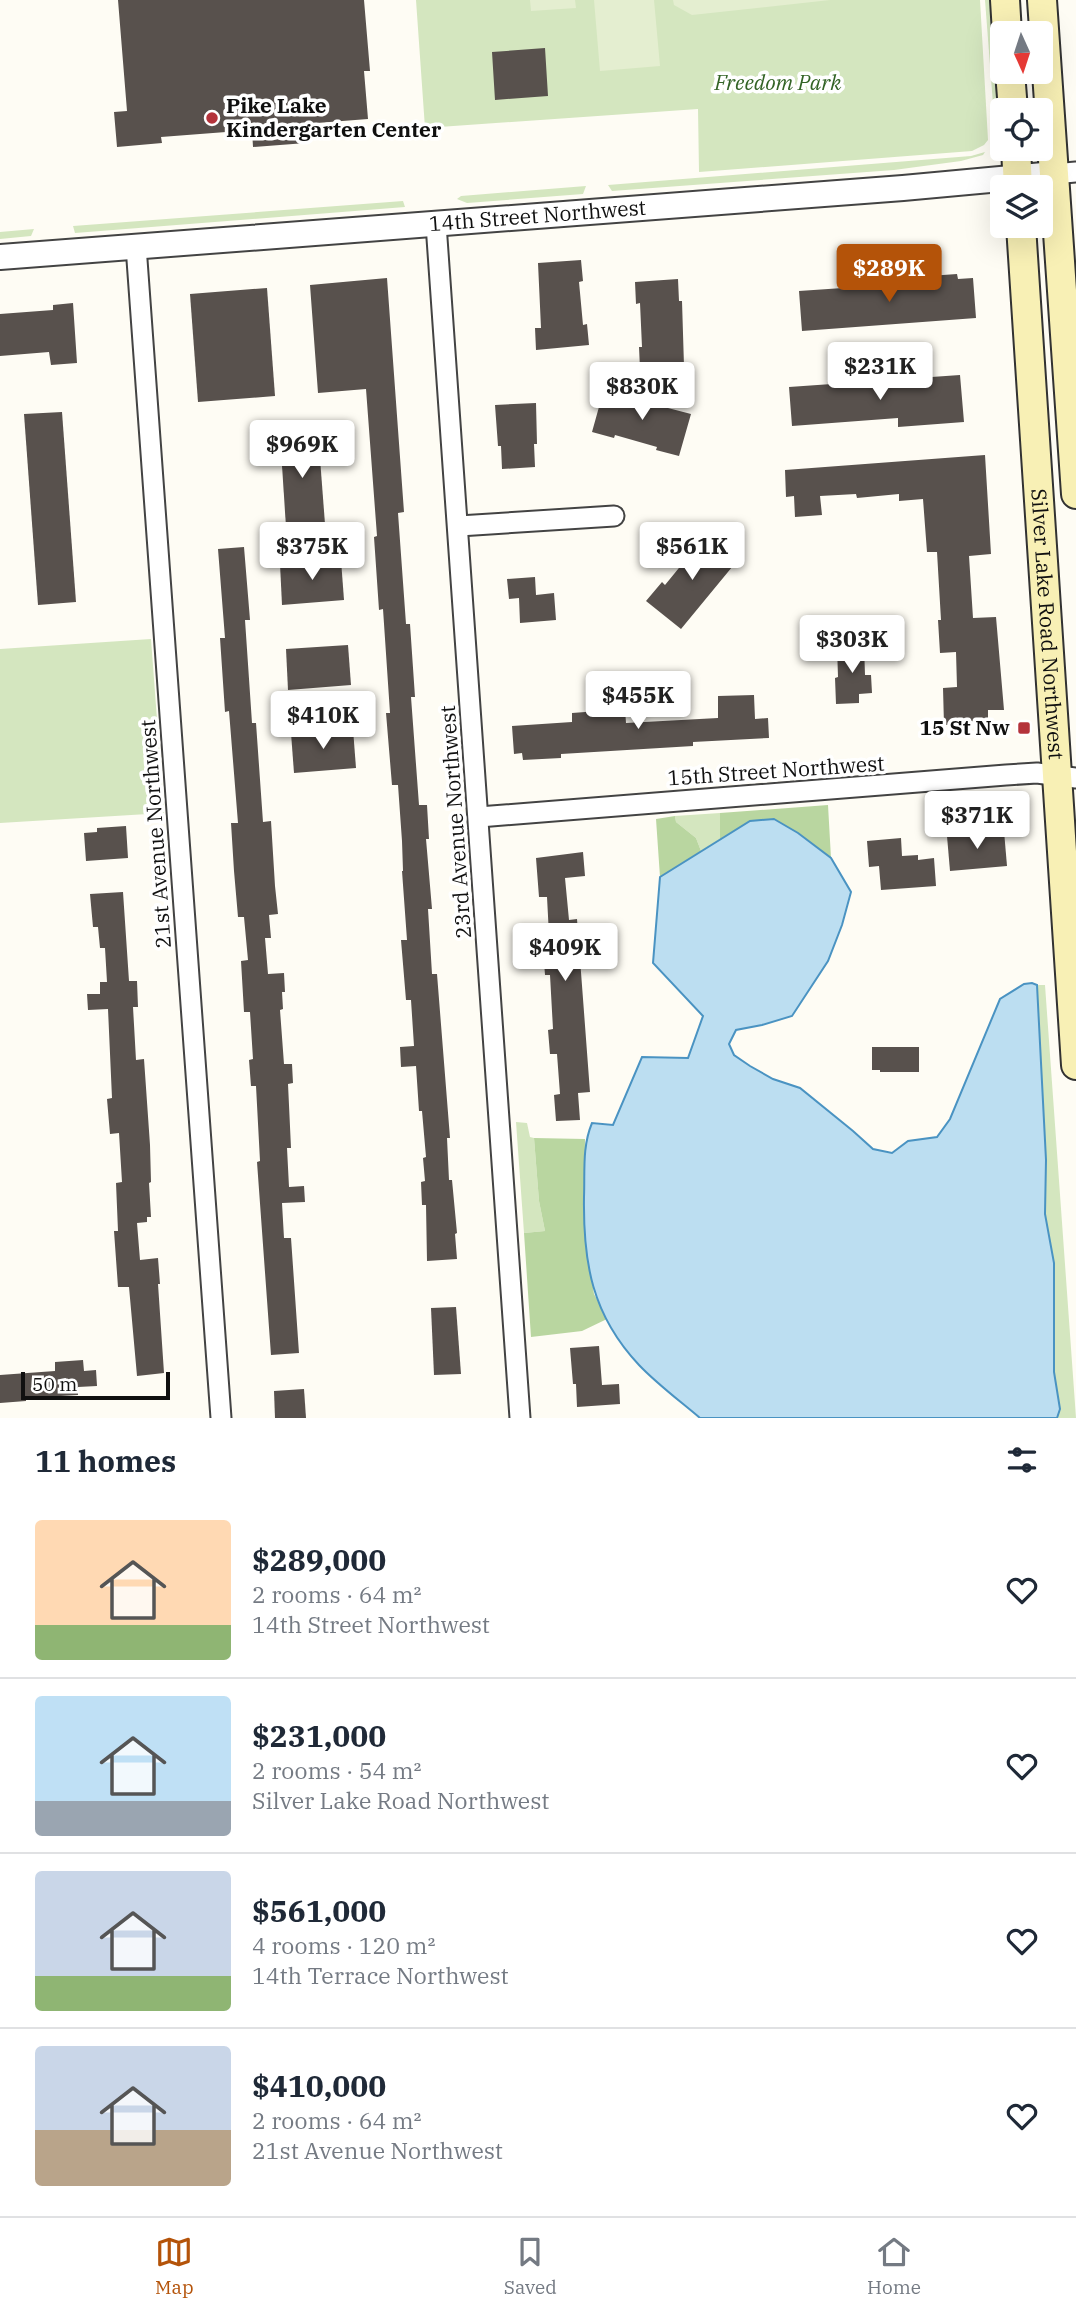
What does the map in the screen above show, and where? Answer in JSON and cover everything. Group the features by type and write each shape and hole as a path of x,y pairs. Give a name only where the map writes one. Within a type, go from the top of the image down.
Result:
{"main road":[{"path":"1005,0 1006,21"},
{"path":"1042,0 1065,173 1076,494"},
{"name":"Silver Lake Road Northwest","path":"1022,238 1067,777 1076,1065"}],"street":[{"name":"14th Street Northwest","path":"0,257 990,183"},
{"name":"23rd Avenue Northwest","path":"436,224 520,1418"},
{"name":"21st Avenue Northwest","path":"136,246 221,1418"},
{"path":"459,526 614,516"},
{"name":"15th Street Northwest","path":"479,817 1006,775 1067,777"}],"green space":[{"name":"Freedom Park","path":"416,0 980,0 988,140 972,151 699,172 698,109 425,128"},
{"path":"530,0 575,0 576,8 531,11"},
{"path":"594,0 654,0 660,66 600,71"},
{"path":"673,0 830,0 692,15 674,5"},
{"path":"985,0 990,0 990,65"},
{"path":"991,84 996,84 997,98 993,98"},
{"path":"985,152 983,155 961,161 894,170 612,191 608,185 971,156"},
{"path":"586,186 583,194 467,203 457,199 461,196"},
{"path":"403,201 405,207 75,233 73,226"},
{"path":"34,229 31,236 0,239 0,232"},
{"path":"151,639 164,813 0,823 0,649"},
{"path":"828,805 831,858 798,833 750,821 720,839 720,813"},
{"path":"720,813 720,839 701,851 696,838 676,822 675,816"},
{"path":"675,816 676,822 696,838 701,851 660,877 656,819"},
{"path":"1037,985 1045,985 1076,1418 1057,1418 1060,1409 1054,1372 1054,1263 1045,1214 1046,1160"},
{"path":"516,1122 527,1123 530,1137 534,1138 539,1201 545,1231 524,1233"},
{"path":"534,1138 585,1139 584,1227 594,1294 607,1319 582,1331 531,1337 524,1233 545,1231 539,1201"}],"water":[{"path":"774,819 831,858 851,892 828,961 792,1016 736,1030 729,1044 734,1055 750,1066 773,1079 800,1088 873,1149 892,1153 908,1141 937,1137 950,1119 1000,999 1024,984 1037,985 1046,1160 1045,1214 1054,1263 1054,1372 1060,1409 1057,1418 700,1418 639,1365 610,1327 594,1287 586,1244 584,1168 589,1132 592,1123 613,1125 642,1057 688,1058 703,1016 653,963 660,877 750,821"}],"building":[{"path":"118,0 364,0 370,71 364,71 368,119 304,124 306,143 253,147 252,130 161,137 162,143 117,147 114,112 127,111"},
{"path":"545,48 548,96 495,100 492,52"},
{"path":"581,260 583,281 579,282 583,325 587,324 589,345 536,350 535,328 541,328 538,263"},
{"path":"957,274 958,279 973,278 976,318 802,331 799,291 901,284 901,278"},
{"path":"387,278 404,512 398,513 406,624 410,624 415,697 411,697 419,805 427,805 432,974 437,974 450,1138 447,1138 449,1180 452,1180 457,1233 457,1259 427,1261 426,1205 422,1205 421,1182 425,1181 423,1158 426,1157 416,1066 401,1067 400,1047 414,1046 411,1000 406,1000 401,940 407,940 402,841 398,785 392,785 386,713 390,713 383,609 379,610 374,537 377,536 366,389 318,393 310,285"},
{"path":"678,279 679,301 682,301 684,366 640,369 640,303 636,304 635,282"},
{"path":"267,288 275,396 198,402 190,294"},
{"path":"73,303 77,363 51,365 49,352 0,356 0,314 53,310 53,305"},
{"path":"960,375 964,422 898,427 898,418 792,426 789,387"},
{"path":"604,389 691,414 679,456 615,435 614,438 592,432"},
{"path":"536,403 535,467 502,469 495,405"},
{"path":"62,412 76,602 38,605 24,414"},
{"path":"318,432 325,524 286,527 280,435"},
{"path":"985,455 991,554 969,556 973,618 996,617 1004,710 988,710 988,723 944,725 943,688 957,687 956,652 940,653 937,552 927,552 923,499 899,501 899,494 857,498 856,494 820,496 822,515 795,517 794,496 786,497 785,470"},
{"path":"704,534 737,561 681,629 646,601 662,582 665,585"},
{"path":"244,547 250,620 245,620 252,723 256,723 263,822 271,821 278,914 269,915 271,938 265,938 268,974 284,973 285,992 282,992 283,1009 280,1010 284,1064 292,1064 293,1083 288,1084 291,1148 287,1148 289,1187 304,1186 305,1202 282,1203 284,1238 291,1238 299,1353 271,1355 257,1162 260,1161 256,1086 251,1086 249,1060 253,1059 250,1012 244,1012 241,961 248,960 244,917 238,917 234,871 231,823 238,823 229,711 225,712 220,638 225,638 218,549"},
{"path":"341,560 344,600 282,605 280,564"},
{"path":"535,577 536,595 554,593 556,620 520,623 519,598 509,599 507,579"},
{"path":"348,645 351,685 288,690 286,649"},
{"path":"864,645 865,675 871,675 872,693 859,694 859,703 836,704 837,646"},
{"path":"754,695 755,719 768,718 769,738 693,742 693,746 561,754 561,758 523,760 522,753 514,754 512,726 572,722 572,713 625,709 626,723 718,718 718,696"},
{"path":"353,729 356,768 294,773 291,733"},
{"path":"126,826 128,858 86,861 84,833 97,832 97,828"},
{"path":"1004,831 1007,866 950,871 947,836"},
{"path":"901,838 902,856 918,855 918,860 934,858 936,886 881,890 879,866 869,867 867,841"},
{"path":"583,852 585,876 565,878 569,920 577,919 590,1092 578,1093 580,1120 556,1121 554,1095 560,1094 557,1054 550,1054 548,1030 553,1029 550,975 545,975 542,936 549,935 547,897 539,897 536,858"},
{"path":"123,892 129,981 137,981 138,1007 133,1007 136,1060 144,1059 150,1145 151,1217 147,1217 147,1222 137,1223 140,1260 158,1258 164,1373 137,1376 129,1287 118,1287 114,1231 118,1231 116,1183 122,1182 119,1133 110,1134 107,1099 112,1098 108,1009 88,1010 87,994 100,994 100,982 107,982 105,948 100,948 98,927 93,927 90,894"},
{"path":"872,1047 919,1047 919,1072 872,1070"},
{"path":"456,1307 461,1374 434,1375 431,1308"},
{"path":"599,1346 602,1385 619,1384 620,1404 577,1407 570,1348"},
{"path":"83,1360 84,1371 96,1370 97,1386 78,1387 78,1395 26,1398 26,1401 0,1403 0,1375 55,1371 55,1362"},
{"path":"304,1389 306,1418 275,1418 274,1391"}],"place":[{"name":"Pike Lake Kindergarten Center","path":"212,118"},
{"name":"15 St Nw","path":"1024,728"}]}
